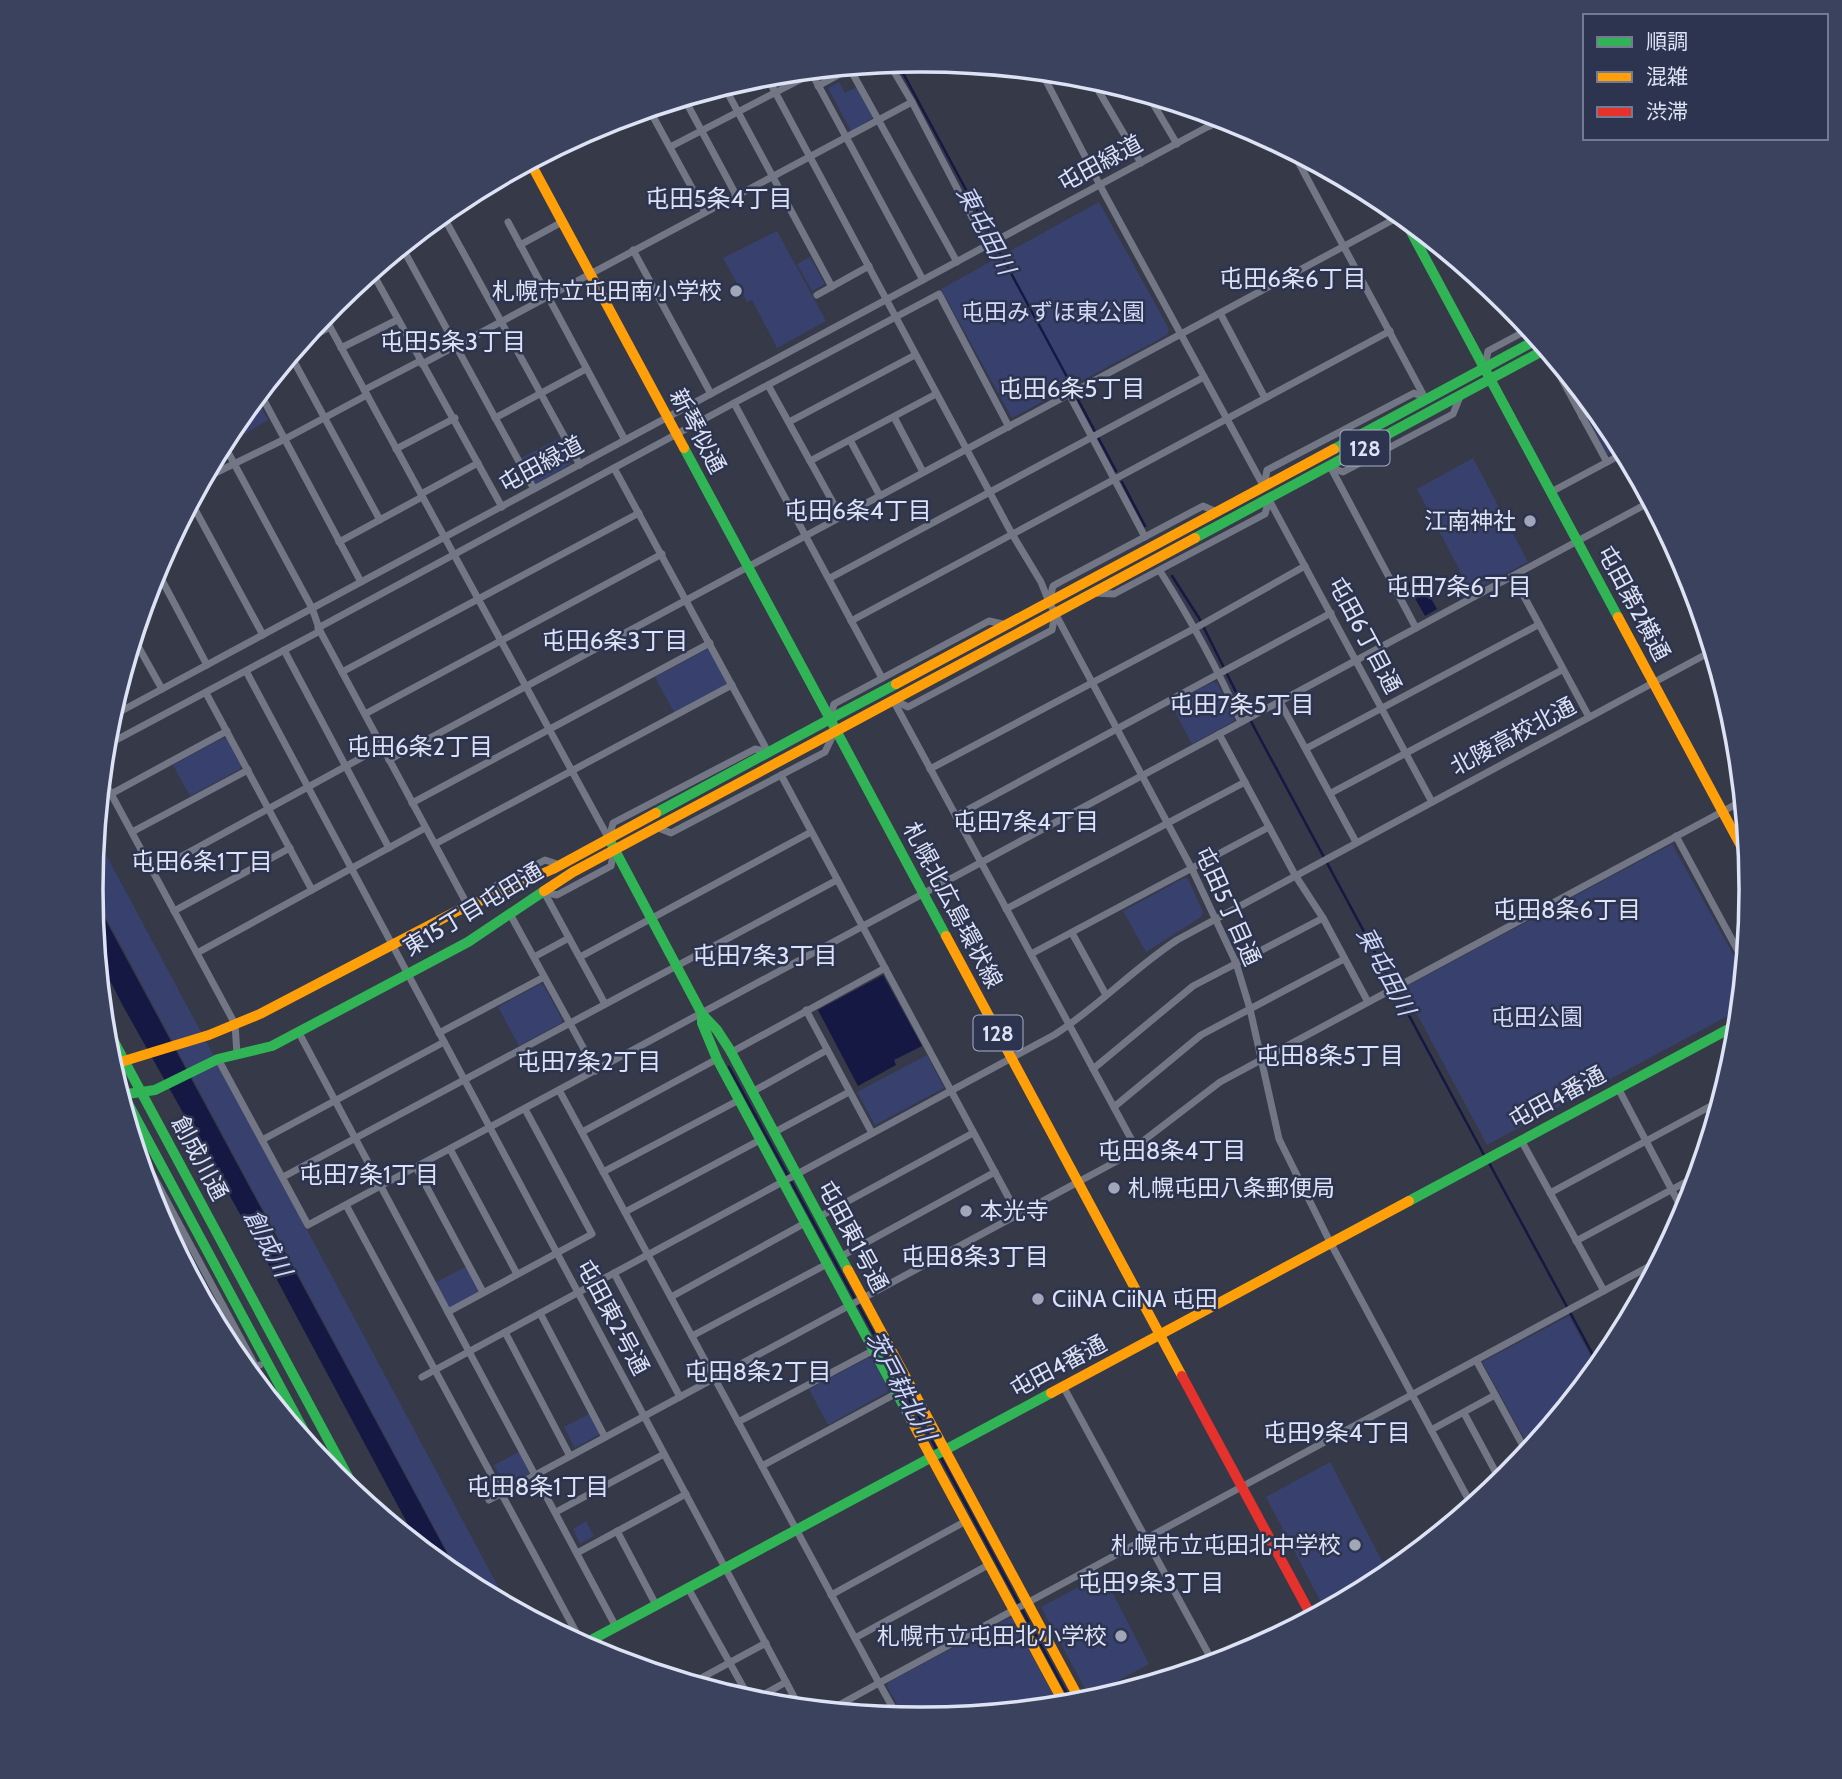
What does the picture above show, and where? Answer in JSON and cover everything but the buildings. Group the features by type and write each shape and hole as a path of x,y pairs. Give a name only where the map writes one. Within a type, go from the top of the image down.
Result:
{"main road":[{"name":"新琴似通","path":"534,169 830,719"},
{"name":"屯田第2横通","path":"1414,238 1737,838"},
{"name":"128","path":"830,719 1530,343"},
{"name":"128","path":"836,731 1539,354"},
{"name":"札幌北広島環状線","path":"830,719 1308,1610"},
{"name":"東15丁目屯田通","path":"125,1062 260,1014 468,906 560,865 830,719"},
{"name":"東15丁目屯田通","path":"129,1094 162,1086 218,1059 272,1046 299,1033 468,942 573,872 836,731"},
{"name":"屯田東1号通","path":"608,839 702,1014 730,1053 774,1133 805,1223 827,1264 856,1302 938,1453 1020,1606 1060,1695"},
{"name":"屯田東1号通","path":"702,1014 702,1023 717,1059 760,1140 819,1217 840,1257 874,1350 897,1393 938,1453 966,1521 990,1564 1075,1693"},
{"name":"屯田4番通","path":"594,1639 1726,1030"},
{"name":"創成川通","path":"120,1052 344,1469"},
{"name":"創成川通","path":"139,1125 268,1362 290,1409"}],"street":[{"path":"895,73 991,244"},
{"path":"855,75 957,262"},
{"path":"818,86 833,77"},
{"path":"814,79 923,280"},
{"path":"670,147 793,82"},
{"name":"屯田6丁目通","path":"1046,82 1432,802"},
{"name":"屯田5丁目通","path":"772,85 966,450 1041,582 1055,614 1192,869 1236,963 1250,1009 1279,1139 1329,1242 1467,1497"},
{"path":"1099,91 1141,163"},
{"path":"729,95 832,286"},
{"path":"219,471 283,440 365,393 912,102"},
{"path":"688,106 736,195"},
{"path":"1155,106 1177,144"},
{"path":"653,117 705,212"},
{"name":"屯田緑道","path":"124,710 1210,126"},
{"path":"1300,165 1426,400"},
{"path":"389,760 1391,221"},
{"path":"508,222 625,440"},
{"path":"520,245 562,222"},
{"path":"447,224 580,465"},
{"path":"633,250 711,394"},
{"path":"406,255 534,489"},
{"path":"817,295 869,266"},
{"path":"376,280 502,507"},
{"path":"117,740 939,294 1009,427"},
{"path":"1220,313 1265,398"},
{"path":"341,348 397,320"},
{"path":"326,329 330,327 608,839"},
{"path":"851,621 1390,331"},
{"path":"1485,368 1488,351 1520,334"},
{"path":"789,422 915,355"},
{"path":"294,364 380,520"},
{"path":"495,418 586,369"},
{"path":"830,579 1204,377"},
{"path":"768,385 841,517"},
{"path":"1566,387 1607,462"},
{"path":"1074,392 1097,435 1114,480 1145,537"},
{"path":"810,461 936,394"},
{"path":"265,402 361,582"},
{"path":"734,403 882,678"},
{"path":"1582,417 1586,415"},
{"path":"894,417 923,472"},
{"path":"396,449 455,418"},
{"path":"850,440 880,496"},
{"path":"229,455 312,608 319,629 468,906"},
{"path":"1551,492 1615,458"},
{"path":"339,542 478,463"},
{"path":"1330,466 1416,628"},
{"path":"614,468 768,752"},
{"path":"1094,593 1114,594 1160,571 1265,514 1269,499"},
{"path":"1049,602 1053,586 1203,506 1217,512"},
{"path":"218,1059 308,1225 1642,506"},
{"path":"196,512 263,635"},
{"path":"342,672 639,513"},
{"path":"365,714 662,554"},
{"path":"930,769 1091,681 1200,626 1305,566"},
{"path":"1160,571 1200,626 1246,719"},
{"path":"1513,576 1590,717"},
{"path":"163,582 207,665"},
{"path":"956,816 1331,613"},
{"path":"830,719 834,704 882,678 989,621 1006,625"},
{"path":"1307,748 1538,625"},
{"path":"412,803 710,643"},
{"path":"140,650 162,689"},
{"path":"284,650 389,848"},
{"name":"北陵高校北通","path":"1295,875 1704,655"},
{"path":"1331,793 1562,670"},
{"name":"屯田東2号通","path":"246,671 794,1697"},
{"path":"435,845 732,685"},
{"path":"206,693 312,890"},
{"path":"893,700 1136,1148"},
{"path":"1280,702 1356,842"},
{"path":"111,794 227,731"},
{"path":"656,827 671,833 825,752 836,731"},
{"path":"1219,734 1368,1002"},
{"path":"153,872 382,747"},
{"path":"132,832 248,770"},
{"path":"781,775 1017,1215"},
{"path":"1006,909 1245,782"},
{"path":"109,791 235,1024 237,1054"},
{"path":"489,1500 1117,1161 1204,1094 1262,1059 1734,805"},
{"path":"1031,954 1269,827"},
{"path":"197,953 425,828"},
{"path":"580,957 811,832"},
{"path":"1676,836 1737,948"},
{"path":"174,911 290,848"},
{"path":"422,1377 1068,1026 1150,958 1215,918 1295,875"},
{"path":"283,1177 837,880"},
{"path":"544,892 606,1004"},
{"path":"510,914 596,1071"},
{"path":"1093,1069 1193,986 1323,918"},
{"path":"1072,933 1106,995"},
{"path":"534,957 569,938"},
{"path":"1114,1107 1201,1035 1344,958"},
{"path":"730,1053 885,968"},
{"path":"439,1033 544,977"},
{"path":"806,1010 872,1133"},
{"path":"299,1033 616,1627"},
{"path":"262,1140 444,1042"},
{"path":"752,1092 827,1051"},
{"path":"582,1132 717,1059"},
{"path":"1618,1088 1678,1200"},
{"path":"559,1090 891,1706"},
{"path":"774,1133 849,1092"},
{"path":"603,1171 739,1100"},
{"path":"1550,1193 1709,1107"},
{"path":"448,1312 592,1234 525,1109"},
{"path":"819,1217 974,1133"},
{"path":"625,1212 760,1140"},
{"path":"1521,1140 1604,1291"},
{"path":"450,1149 517,1274"},
{"path":"152,1167 161,1166"},
{"path":"416,1167 483,1292"},
{"path":"840,1257 995,1172"},
{"path":"1576,1241 1684,1183"},
{"path":"165,1202 251,1358"},
{"path":"346,1205 575,1630"},
{"path":"671,1297 805,1223"},
{"path":"692,1336 827,1264"},
{"path":"845,1702 1644,1269"},
{"path":"614,1273 680,1397"},
{"path":"218,1307 223,1306"},
{"path":"540,1313 606,1437"},
{"path":"505,1332 570,1456"},
{"path":"738,1422 874,1350"},
{"path":"1476,1360 1522,1444"},
{"path":"257,1366 268,1362"},
{"path":"1063,1386 1209,1655"},
{"path":"762,1466 897,1393"},
{"path":"1431,1430 1495,1395"},
{"path":"1464,1413 1495,1471"},
{"path":"303,1425 317,1418"},
{"path":"556,1511 664,1454"},
{"path":"577,1553 686,1494"},
{"path":"831,1595 966,1521"},
{"path":"617,1531 656,1605"},
{"path":"855,1638 990,1564"},
{"path":"688,1588 744,1688"},
{"path":"703,1677 766,1643"},
{"path":"766,1693 786,1682"}],"green space":[{"path":"839,82 845,93 857,87 874,117 851,131 828,88"},
{"name":"屯田みずほ東公園","path":"1099,202 1169,329 1167,335 1012,418 941,289"},
{"path":"777,231 826,321 777,348 752,300 747,302 723,258"},
{"path":"810,257 825,284 812,291 797,264"},
{"path":"261,407 268,420 245,434 244,431"},
{"path":"1590,419 1611,452 1607,454"},
{"path":"558,439 571,464 535,484 521,458"},
{"path":"1473,458 1528,562 1471,592 1417,489"},
{"path":"713,646 731,682 674,712 655,677"},
{"path":"1213,682 1217,683 1235,717 1234,721 1192,744 1171,704"},
{"path":"223,738 227,739 241,766 240,769 190,796 173,765"},
{"name":"屯田公園","path":"1672,844 1736,959 1729,1016 1487,1145 1403,988"},
{"path":"104,852 500,1590 450,1557 104,914"},
{"path":"1184,878 1188,879 1203,912 1201,917 1146,952 1123,911"},
{"path":"540,984 544,986 562,1019 561,1023 519,1046 498,1007"},
{"path":"927,1055 944,1088 875,1125 857,1092"},
{"path":"592,1260 599,1273 583,1282 576,1269"},
{"path":"469,1265 483,1292 448,1312 433,1284"},
{"path":"1569,1316 1591,1357 1525,1440 1482,1362"},
{"path":"868,1358 872,1359 888,1388 887,1392 828,1425 809,1389"},
{"path":"589,1414 600,1434 575,1448 564,1427"},
{"path":"519,1452 530,1473 505,1486 494,1465"},
{"path":"1330,1462 1383,1563 1321,1603 1266,1497"},
{"path":"586,1521 594,1536 580,1544 573,1529"},
{"path":"1103,1574 1149,1664 1110,1685 1086,1691 1041,1607"},
{"path":"1009,1618 1013,1619 1054,1696 974,1705 898,1706 887,1686 889,1682"}],"water":[{"path":"1419,577 1437,609 1425,616 1407,584"},
{"name":"創成川","path":"104,917 449,1556 409,1526 276,1278 108,977"},
{"path":"883,975 922,1046 894,1060 896,1065 858,1086 818,1010"}],"waterway":[{"name":"東屯田川","path":"903,73 1073,388"},
{"name":"東屯田川","path":"1075,394 1116,471"},
{"name":"東屯田川","path":"1122,482 1145,526"},
{"name":"東屯田川","path":"1172,576 1199,618 1247,714 1484,1155"},
{"name":"茨戸耕北川","path":"729,1067 938,1452"},
{"name":"東屯田川","path":"1488,1161 1593,1355"},
{"name":"茨戸耕北川","path":"941,1458 1067,1694"}],"traffic: fast":[{"path":"1414,238 1618,617"},
{"path":"1334,449 1530,343"},
{"path":"1195,538 1538,353"},
{"path":"656,813 830,719 684,448"},
{"path":"896,684 830,719 946,936"},
{"path":"609,839 702,1014 730,1050 848,1270"},
{"path":"129,1094 155,1090 218,1059 272,1046 468,942 544,891"},
{"path":"702,1014 702,1023 717,1059 909,1416"},
{"path":"1409,1201 1726,1030"},
{"path":"120,1052 344,1469"},
{"path":"137,1120 297,1418"},
{"path":"594,1639 1051,1393"}],"traffic: slow":[{"path":"534,169 684,448"},
{"path":"896,684 1334,449"},
{"path":"836,731 1195,538"},
{"path":"1618,617 1737,839"},
{"path":"544,891 573,872 836,731"},
{"path":"122,1062 209,1035 260,1014 455,912 553,869 656,813"},
{"path":"946,936 1182,1376"},
{"path":"1051,1393 1409,1201"},
{"path":"848,1270 1076,1693"},
{"path":"909,1416 1060,1695"}],"traffic: jam":[{"path":"1182,1376 1308,1610"}],"place":[{"name":"札幌市立屯田南小学校","path":"736,291"},
{"name":"江南神社","path":"1530,521"},
{"name":"札幌屯田八条郵便局","path":"1114,1188"},
{"name":"本光寺","path":"966,1211"},
{"name":"CiiNA CiiNA 屯田","path":"1038,1299"},
{"name":"札幌市立屯田北中学校","path":"1355,1545"},
{"name":"札幌市立屯田北小学校","path":"1121,1636"}],"district":[{"name":"屯田5条4丁目","path":"719,198"},
{"name":"屯田6条6丁目","path":"1293,278"},
{"name":"屯田5条3丁目","path":"453,341"},
{"name":"屯田6条5丁目","path":"1072,388"},
{"name":"屯田6条4丁目","path":"858,510"},
{"name":"屯田7条6丁目","path":"1459,586"},
{"name":"屯田6条3丁目","path":"615,640"},
{"name":"屯田7条5丁目","path":"1242,704"},
{"name":"屯田6条2丁目","path":"420,746"},
{"name":"屯田7条4丁目","path":"1026,821"},
{"name":"屯田6条1丁目","path":"202,861"},
{"name":"屯田8条6丁目","path":"1567,909"},
{"name":"屯田7条3丁目","path":"765,955"},
{"name":"屯田8条5丁目","path":"1330,1055"},
{"name":"屯田7条2丁目","path":"589,1061"},
{"name":"屯田8条4丁目","path":"1172,1150"},
{"name":"屯田7条1丁目","path":"369,1174"},
{"name":"屯田8条3丁目","path":"975,1256"},
{"name":"屯田8条2丁目","path":"758,1371"},
{"name":"屯田9条4丁目","path":"1337,1432"},
{"name":"屯田8条1丁目","path":"538,1486"},
{"name":"屯田9条3丁目","path":"1151,1582"}]}
